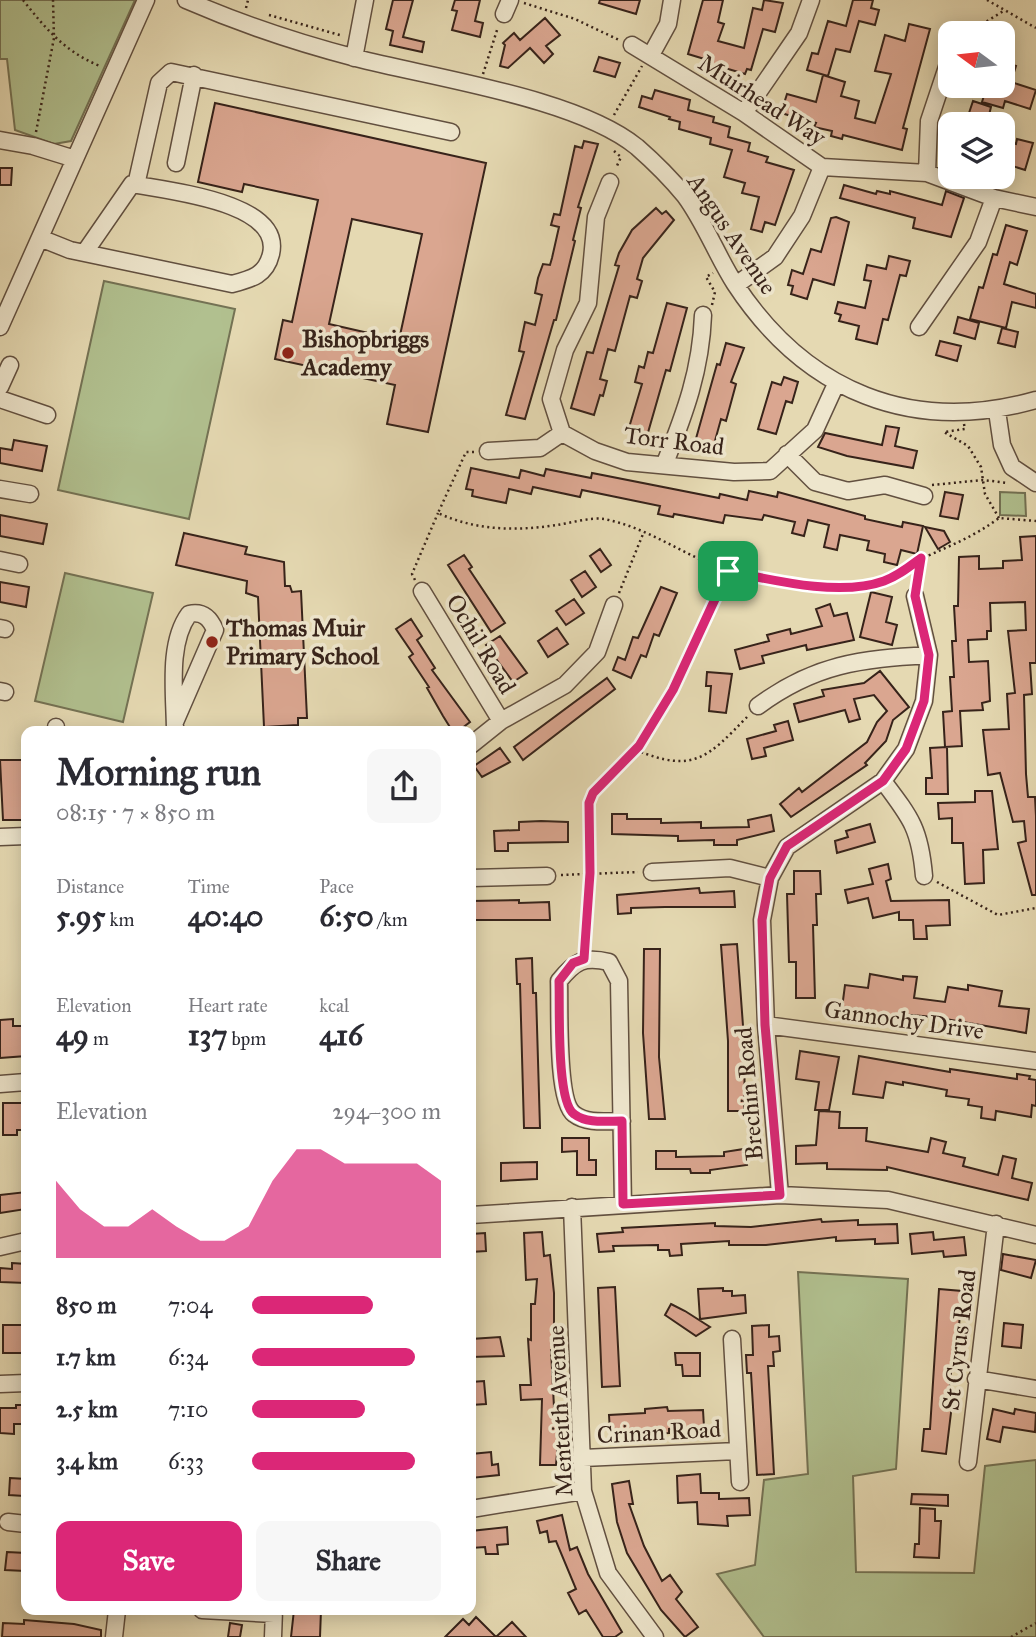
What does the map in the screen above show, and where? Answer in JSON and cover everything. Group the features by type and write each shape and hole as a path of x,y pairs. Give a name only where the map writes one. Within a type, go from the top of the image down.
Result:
{"street":[{"path":"0,327 116,73 146,0"},
{"name":"Angus Avenue","path":"186,0 240,23 354,58 552,106 607,128 637,147 685,197 736,285 777,336 802,360 836,384 888,405 911,410 964,413 997,411 1036,400"},
{"path":"354,58 365,0"},
{"path":"650,55 668,24 673,0"},
{"path":"744,113 799,33 810,0"},
{"name":"Muirhead Way","path":"632,45 744,113 822,167 927,173 994,198 1036,207"},
{"path":"136,184 161,78 171,72 451,132"},
{"path":"177,163 194,75"},
{"path":"927,173 929,121 938,94"},
{"path":"0,140 33,146 75,159"},
{"path":"736,285 775,257 802,216 822,167"},
{"path":"488,451 540,448 562,433 551,399 565,350 589,303 596,217 610,182"},
{"path":"40,238 71,250 232,284 254,278 268,267 273,244 267,227 247,211 132,184 85,252"},
{"path":"919,327 978,242 994,198"},
{"path":"665,463 686,408 701,355 703,316"},
{"path":"0,387 10,365"},
{"name":"Torr Road","path":"562,433 595,452 627,462 665,463 734,472 770,471 815,430 836,384"},
{"path":"0,399 47,415"},
{"path":"997,411 1002,445 1012,467 1028,484"},
{"path":"787,454 815,481 848,491 885,485 924,496"},
{"path":"0,489 30,494"},
{"path":"0,560 19,564"},
{"name":"Ochil Road","path":"422,591 501,721"},
{"name":"Brechin Road","path":"780,1195 765,1025 762,920 770,878 787,846 883,781 906,749 924,701 929,655 915,596"},
{"path":"476,741 501,721 565,685 597,652 614,606"},
{"path":"175,726 180,626 189,614 198,612 211,620 215,631 175,726"},
{"path":"758,706 785,686 817,671 861,659 929,655"},
{"path":"883,781 915,823 922,848 924,876"},
{"path":"0,837 21,836"},
{"path":"652,872 730,868 770,878"},
{"path":"476,878 547,876"},
{"path":"622,1121 586,1121 572,1113 562,1095 559,981 573,963 589,957 609,962 619,981 622,1121 623,1204"},
{"name":"Gannochy Drive","path":"765,1025 1036,1061"},
{"path":"0,1084 21,1082"},
{"path":"476,1215 780,1195 888,1200 1036,1235"},
{"name":"Menteith Avenue","path":"572,1207 583,1490 608,1573 655,1637"},
{"name":"St Cyrus Road","path":"968,1462 996,1224"},
{"path":"0,1247 21,1242"},
{"path":"732,1339 740,1482"},
{"path":"976,1379 1036,1389"},
{"path":"0,1384 21,1383"},
{"name":"Crinan Road","path":"583,1458 737,1451"},
{"path":"476,1508 583,1490"},
{"path":"8,1522 21,1523"},
{"path":"114,1637 116,1615"},
{"path":"273,1637 274,1615"}],"path":[{"path":"23,0 54,38 85,60 116,73"},
{"path":"33,146 54,38 53,0"},
{"path":"246,8 248,0"},
{"path":"987,0 1036,28"},
{"path":"234,4 251,10"},
{"path":"479,88 509,5 575,19 632,45"},
{"path":"988,21 1006,10"},
{"path":"265,13 358,40"},
{"path":"607,128 650,55"},
{"path":"610,182 621,157 611,149"},
{"path":"703,316 714,303 715,292 706,277 724,265"},
{"path":"964,413 965,429 944,432 968,446 981,467 985,494 999,517"},
{"path":"422,591 412,574 438,513 467,452 488,451"},
{"path":"924,496 934,482 983,480 1028,484"},
{"path":"438,513 456,521 490,528 524,530 601,518 643,533 728,571 782,581 856,586 881,582 921,558 975,536 999,517 1036,521"},
{"path":"614,606 643,533"},
{"path":"915,596 921,558"},
{"path":"584,959 590,873 589,803 593,793 636,750 673,690 728,571"},
{"path":"636,750 667,760 698,759 716,749 758,706"},
{"path":"547,876 652,872"},
{"path":"924,876 998,915 1036,908"},
{"path":"1011,1637 1036,1623"}],"green space":[{"path":"0,0 135,0 71,141 54,144 15,130 7,59 0,59"},
{"path":"104,281 235,309 189,519 58,490"},
{"path":"1000,492 1025,493 1026,516 1000,515"},
{"path":"65,573 153,593 123,722 35,701"},
{"path":"798,1272 908,1279 896,1469 853,1476 856,1572 974,1573 985,1466 1036,1460 1036,1637 764,1637 717,1574 755,1565 764,1480 808,1474"}],"building":[{"path":"393,0 413,0 403,37 424,42 422,52 390,45 393,31 386,29"},
{"path":"455,0 480,0 475,21 483,23 480,37 452,30 457,11 452,10"},
{"path":"600,0 640,0 636,14 599,3"},
{"path":"703,0 723,0 718,22 724,24 718,41 744,48 753,8 762,10 764,0 783,3 775,32 763,29 751,70 747,69 745,74 725,68 724,72 709,68 711,61 688,54"},
{"path":"853,0 873,0 871,8 879,10 875,25 859,21 850,52 836,49 828,76 807,70 812,53 818,54 828,21 846,26"},
{"path":"545,18 560,35 546,46 553,54 544,63 530,48 508,68 500,66 505,45 503,43 514,33 520,40"},
{"path":"909,24 930,29 903,128 907,129 902,150 843,135 842,139 831,136 832,131 814,127 816,123 781,113 787,94 816,102 823,75 845,82 841,96 859,101 855,118 875,123 891,74 875,71 885,35 905,41"},
{"path":"599,57 620,63 615,77 594,71"},
{"path":"1015,83 1036,90 1030,109 1005,101 1003,108 982,102 983,98 1015,98"},
{"path":"655,90 690,100 688,110 714,117 713,122 730,127 728,137 750,143 748,151 768,157 766,162 794,170 775,225 765,222 762,232 751,229 759,197 742,193 745,183 724,177 732,150 710,144 711,138 679,129 680,122 669,119 670,117 639,107 642,96 652,99"},
{"path":"973,101 991,107 990,112 969,112"},
{"path":"215,103 486,163 428,432 387,424 395,385 275,359 283,320 292,322 318,200 244,184 242,192 198,182","holes":["352,219 422,234 399,340 329,324"]},
{"path":"1017,139 1033,143 1025,170 1015,167"},
{"path":"584,141 598,144 578,207 581,208 573,240 575,241 556,320 525,419 506,415 524,352 519,351 525,322 535,325 542,295 535,293 538,278 543,264 550,265 552,258 559,227 551,225 554,214 560,215 575,146 582,148"},
{"path":"0,168 12,168 11,185 0,185"},
{"path":"844,185 876,194 877,191 890,194 890,191 942,205 946,191 964,198 951,237 913,228 915,218 840,198"},
{"path":"656,208 662,214 666,211 674,220 643,258 637,279 642,281 637,298 630,296 615,351 608,349 600,379 607,381 603,396 600,395 594,415 571,408 587,352 593,353 619,266 615,265 619,253 632,230"},
{"path":"831,218 849,222 834,285 813,279 807,299 791,294 793,286 788,285 792,270 803,274 811,249 821,252"},
{"path":"1006,225 1027,231 1017,265 1010,262 1004,284 1036,294 1036,308 1012,302 1006,328 970,319 979,287 983,288 993,254 997,255"},
{"path":"889,256 910,261 906,276 900,275 888,320 883,319 877,344 856,339 859,326 839,321 841,315 835,313 838,302 865,308 871,281 864,280 867,265 886,269"},
{"path":"667,303 687,308 670,371 666,370 647,436 628,431 642,384 635,382 639,366 644,368 648,352 653,353"},
{"path":"958,317 979,323 975,339 954,333"},
{"path":"1002,328 1018,332 1015,347 998,343"},
{"path":"940,341 961,346 957,361 936,355"},
{"path":"726,343 744,348 731,382 736,384 726,421 721,419 713,448 695,442 717,364 720,365"},
{"path":"784,377 798,382 792,403 786,401 776,434 758,429 772,382 781,385"},
{"path":"886,426 899,428 895,446 917,451 913,468 847,456 818,447 825,433 882,445"},
{"path":"14,440 47,446 42,471 0,463 0,448 12,450"},
{"path":"471,468 519,478 521,470 544,476 546,469 591,478 592,473 719,498 720,494 747,500 749,491 777,497 778,492 865,516 865,519 902,527 903,522 923,526 917,554 901,550 897,565 884,562 885,554 867,550 869,541 840,535 837,550 824,547 829,525 808,520 804,536 792,533 795,522 764,515 762,520 725,515 723,523 674,514 673,517 658,514 660,506 582,490 580,497 533,487 531,494 509,489 506,503 472,496 473,490 466,489"},
{"path":"945,492 963,495 958,519 940,516"},
{"path":"0,515 47,524 43,544 0,536"},
{"path":"925,527 944,531 950,542 938,549"},
{"path":"184,533 247,547 245,554 284,562 285,586 290,586 292,592 301,591 307,718 298,718 298,725 264,726 258,597 246,593 247,581 176,565"},
{"path":"1036,536 1036,663 1030,663 1032,694 1024,695 1028,797 1035,797 1036,816 1036,895 1032,895 1018,843 1026,841 1024,821 1013,822 1000,773 988,775 983,730 1009,729 1007,694 1015,693 1008,631 1026,630 1025,602 990,603 991,631 987,631 987,639 968,640 969,662 988,661 990,701 982,703 983,710 960,711 962,746 945,747 943,712 952,711 950,677 954,677 952,641 956,641 954,606 958,606 959,557 979,556 979,569 1003,568 1003,561 1022,560 1020,537"},
{"path":"600,549 611,565 601,572 590,556"},
{"path":"464,555 472,567 469,569 505,623 491,632 448,565"},
{"path":"585,571 596,587 582,597 571,580"},
{"path":"0,582 29,587 26,607 0,602"},
{"path":"661,587 677,593 659,636 654,634 646,657 641,655 631,678 613,670 618,657 625,660 633,637 638,638"},
{"path":"871,592 892,597 886,622 897,625 892,645 860,637"},
{"path":"574,599 584,613 566,625 556,611"},
{"path":"830,604 834,616 847,613 854,640 807,650 806,645 762,656 764,663 740,669 735,650 769,641 767,635 790,629 791,634 822,626 816,609"},
{"path":"411,619 422,636 417,640 435,668 432,670 470,722 465,726 449,726 427,688 429,687 409,657 413,654 396,629"},
{"path":"557,628 568,644 548,657 538,641"},
{"path":"500,636 527,673 513,682 486,645"},
{"path":"880,671 909,707 893,720 886,741 865,763 867,765 791,817 780,804 799,788 802,792 867,742 877,722 887,711 874,695 854,699 860,719 849,722 845,710 799,722 794,704 824,696 822,690 864,683"},
{"path":"707,672 732,674 726,713 709,711 711,686 706,686"},
{"path":"607,678 615,689 523,760 514,747"},
{"path":"788,721 793,740 764,748 766,756 752,759 747,739 776,731 774,725"},
{"path":"947,747 948,794 926,794 926,778 932,778 930,748"},
{"path":"500,748 510,762 482,777 476,765"},
{"path":"0,760 21,760 21,820 3,820"},
{"path":"975,791 992,791 998,849 983,850 984,883 965,884 963,843 952,843 952,818 939,819 938,803 975,802"},
{"path":"612,814 627,814 627,819 661,819 661,823 701,822 701,828 749,827 748,820 771,815 774,831 737,840 737,845 714,845 714,840 678,841 678,836 612,834"},
{"path":"519,822 568,822 568,842 508,843 508,851 495,851 494,831 519,830"},
{"path":"870,824 875,842 837,853 835,841 848,837 846,831"},
{"path":"888,864 891,879 886,881 891,901 949,900 950,925 926,926 927,939 914,939 913,920 899,920 899,912 873,918 868,898 848,903 845,890 873,884 869,869"},
{"path":"794,871 820,871 821,894 816,894 817,925 813,925 815,998 796,998 796,962 789,962 787,894 794,894"},
{"path":"699,888 700,893 734,891 735,907 631,908 631,913 618,914 617,895"},
{"path":"476,901 549,902 550,920 476,920"},
{"path":"737,944 745,1053 744,1111 728,1111 728,1041 721,945"},
{"path":"644,949 660,949 659,1057 665,1119 649,1119 643,1033"},
{"path":"532,958 533,993 536,993 540,1128 524,1128 520,984 517,984 516,959"},
{"path":"870,974 903,980 903,976 917,977 914,998 945,1002 948,987 968,990 968,985 1002,991 999,1006 1029,1009 1026,1033 934,1017 900,1014 899,1017 842,1008 845,985 868,988"},
{"path":"13,1019 13,1026 21,1026 21,1056 0,1058 0,1020"},
{"path":"800,1051 839,1057 829,1110 815,1110 819,1082 796,1079"},
{"path":"859,1056 950,1072 950,1069 1017,1079 1017,1074 1030,1076 1029,1079 1036,1080 1036,1106 1032,1105 1031,1117 996,1111 995,1120 981,1118 982,1107 968,1105 969,1099 946,1096 947,1090 903,1082 903,1085 886,1082 883,1098 853,1094"},
{"path":"3,1103 21,1103 21,1130 17,1130 17,1135 3,1135"},
{"path":"819,1111 840,1112 839,1128 867,1128 866,1141 928,1152 931,1138 946,1142 943,1153 965,1158 963,1166 998,1175 1003,1156 1016,1159 1012,1178 1032,1183 1028,1200 887,1167 887,1170 827,1169 827,1163 796,1164 796,1146 816,1145"},
{"path":"562,1138 589,1138 589,1160 596,1160 596,1175 577,1175 577,1151 562,1152"},
{"path":"744,1149 747,1165 710,1170 710,1173 691,1173 690,1169 656,1169 656,1151 676,1151 676,1157 724,1156 724,1152"},
{"path":"537,1162 537,1179 501,1181 501,1163"},
{"path":"21,1193 21,1210 0,1213 0,1195"},
{"path":"821,1219 822,1222 858,1220 858,1225 897,1224 898,1243 875,1244 875,1239 836,1241 836,1237 766,1245 729,1245 729,1241 681,1244 682,1255 670,1256 669,1250 658,1250 658,1245 613,1246 614,1251 599,1252 597,1234 623,1232 622,1228 715,1223 715,1226 751,1227"},
{"path":"542,1232 544,1256 550,1255 554,1293 554,1350 551,1350 554,1407 559,1407 556,1465 540,1465 542,1399 521,1400 520,1385 531,1385 528,1339 531,1340 531,1304 535,1304 537,1279 526,1280 524,1233"},
{"path":"933,1232 934,1240 964,1237 966,1255 944,1257 943,1251 912,1254 910,1234"},
{"path":"485,1233 486,1251 476,1252 476,1234"},
{"path":"1003,1254 1036,1260 1031,1278 1001,1270"},
{"path":"12,1263 21,1264 21,1283 0,1282 0,1268 12,1269"},
{"path":"615,1287 620,1386 602,1387 598,1288"},
{"path":"723,1288 723,1291 732,1291 732,1296 745,1295 746,1313 700,1319 698,1289"},
{"path":"939,1289 962,1291 957,1349 954,1349 951,1372 949,1396 953,1396 946,1454 922,1451 924,1429 930,1429"},
{"path":"671,1304 710,1327 696,1336 665,1315"},
{"path":"1004,1323 1023,1325 1021,1348 1002,1346"},
{"path":"3,1325 21,1325 21,1353 3,1353"},
{"path":"769,1325 769,1337 779,1336 780,1351 773,1352 774,1366 768,1366 774,1474 757,1475 751,1373 747,1373 746,1355 753,1355 752,1326"},
{"path":"500,1337 504,1356 476,1357 476,1339"},
{"path":"675,1353 700,1353 700,1376 683,1376 682,1365 676,1365"},
{"path":"484,1381 486,1404 476,1405 476,1382"},
{"path":"16,1405 21,1405 21,1424 14,1424 14,1434 0,1433 0,1408 16,1408"},
{"path":"667,1407 668,1411 703,1410 704,1427 669,1429 669,1433 646,1434 646,1430 610,1432 609,1415 645,1413 645,1409"},
{"path":"993,1409 1014,1414 1015,1409 1036,1413 1035,1432 1003,1427 1000,1442 987,1439"},
{"path":"491,1452 492,1465 498,1464 499,1475 476,1477 476,1454"},
{"path":"700,1474 701,1493 719,1493 719,1499 749,1498 750,1515 727,1516 728,1526 698,1524 697,1502 678,1503 677,1476"},
{"path":"10,1478 21,1479 21,1496 9,1495"},
{"path":"629,1481 633,1504 629,1504 644,1546 662,1581 670,1575 682,1592 676,1599 698,1627 685,1637 661,1610 627,1553 617,1522 612,1484"},
{"path":"912,1494 948,1495 948,1506 911,1504"},
{"path":"920,1508 935,1509 935,1521 941,1521 939,1558 914,1557 915,1544 919,1544"},
{"path":"562,1515 570,1550 577,1547 588,1574 622,1632 615,1637 603,1637 586,1610 579,1614 568,1593 576,1589 556,1541 549,1542 547,1531 540,1533 537,1521"},
{"path":"507,1527 508,1544 497,1545 498,1554 486,1554 485,1547 476,1548 476,1530"},
{"path":"7,1552 21,1553 21,1571 5,1570"},
{"path":"293,1615 321,1615 320,1637 291,1637"},
{"path":"476,1617 496,1637 445,1637 463,1619 469,1625"},
{"path":"24,1620 74,1624 101,1630 101,1637 2,1637 3,1623 24,1624"},
{"path":"512,1622 526,1637 496,1637"},
{"path":"230,1623 242,1625 240,1637 228,1637"}],"place":[{"name":"Bishopbriggs Academy","path":"288,353"},
{"name":"Thomas Muir Primary School","path":"212,642"}],"route":[{"path":"921,558 915,596 929,655 924,701 906,749 883,781 787,846 770,878 762,920 765,1025 780,1195 623,1204 622,1121 586,1121 572,1113 562,1095 559,981 573,963 584,959 590,873 589,803 593,793 639,746 673,690 728,571 782,581 856,586 881,582 898,575 921,558"}]}
